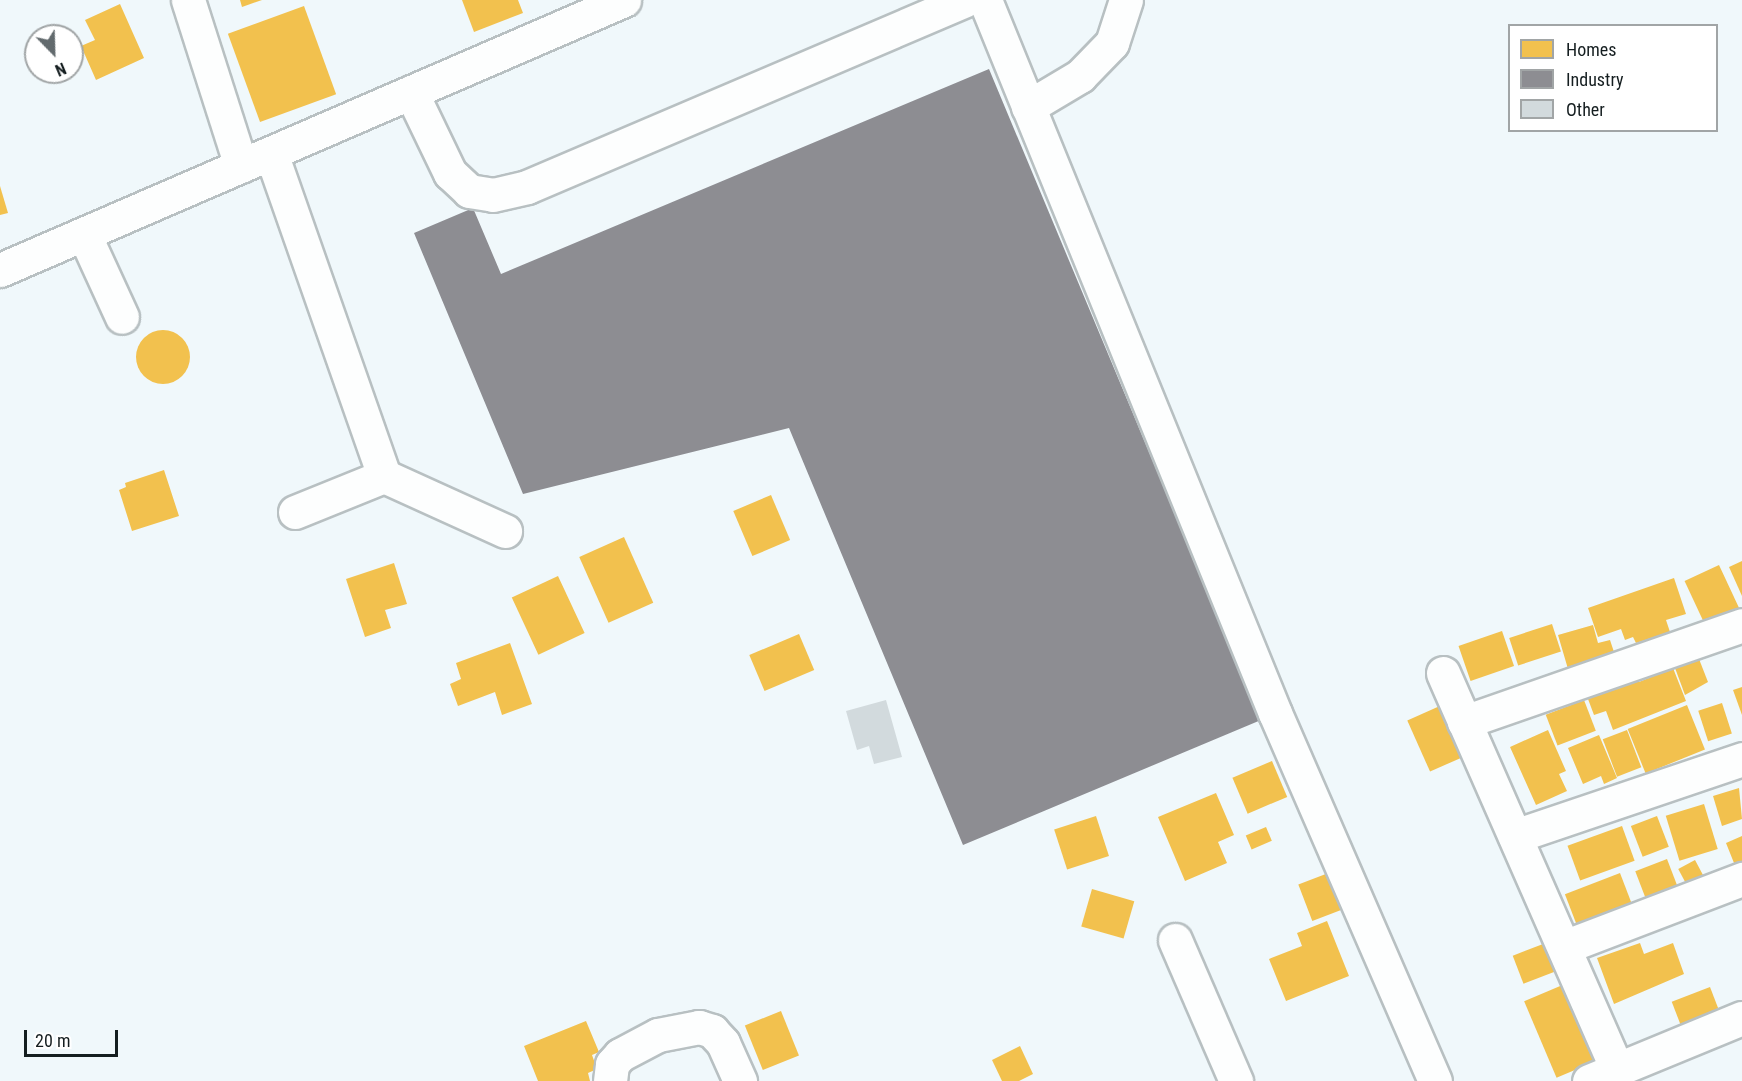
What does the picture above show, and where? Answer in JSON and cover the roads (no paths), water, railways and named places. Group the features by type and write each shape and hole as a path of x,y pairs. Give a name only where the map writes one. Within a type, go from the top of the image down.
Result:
{"street":[{"path":"188,0 241,166"},
{"path":"0,270 624,0"},
{"path":"411,92 450,173 469,191 493,195 527,187 965,0"},
{"path":"985,0 1275,713 1435,1081"},
{"path":"1028,107 1080,76 1112,43 1126,0"},
{"path":"271,153 384,476 505,531"},
{"path":"84,234 122,316"},
{"path":"295,512 384,476"},
{"path":"1464,722 1742,625"},
{"path":"1443,673 1564,947 1603,1074 1742,1018"},
{"path":"1515,836 1742,759"},
{"path":"1564,947 1742,879"},
{"path":"1175,940 1236,1081"},
{"path":"610,1081 612,1064 620,1055 658,1035 699,1027 712,1031 723,1043 740,1081"}]}
